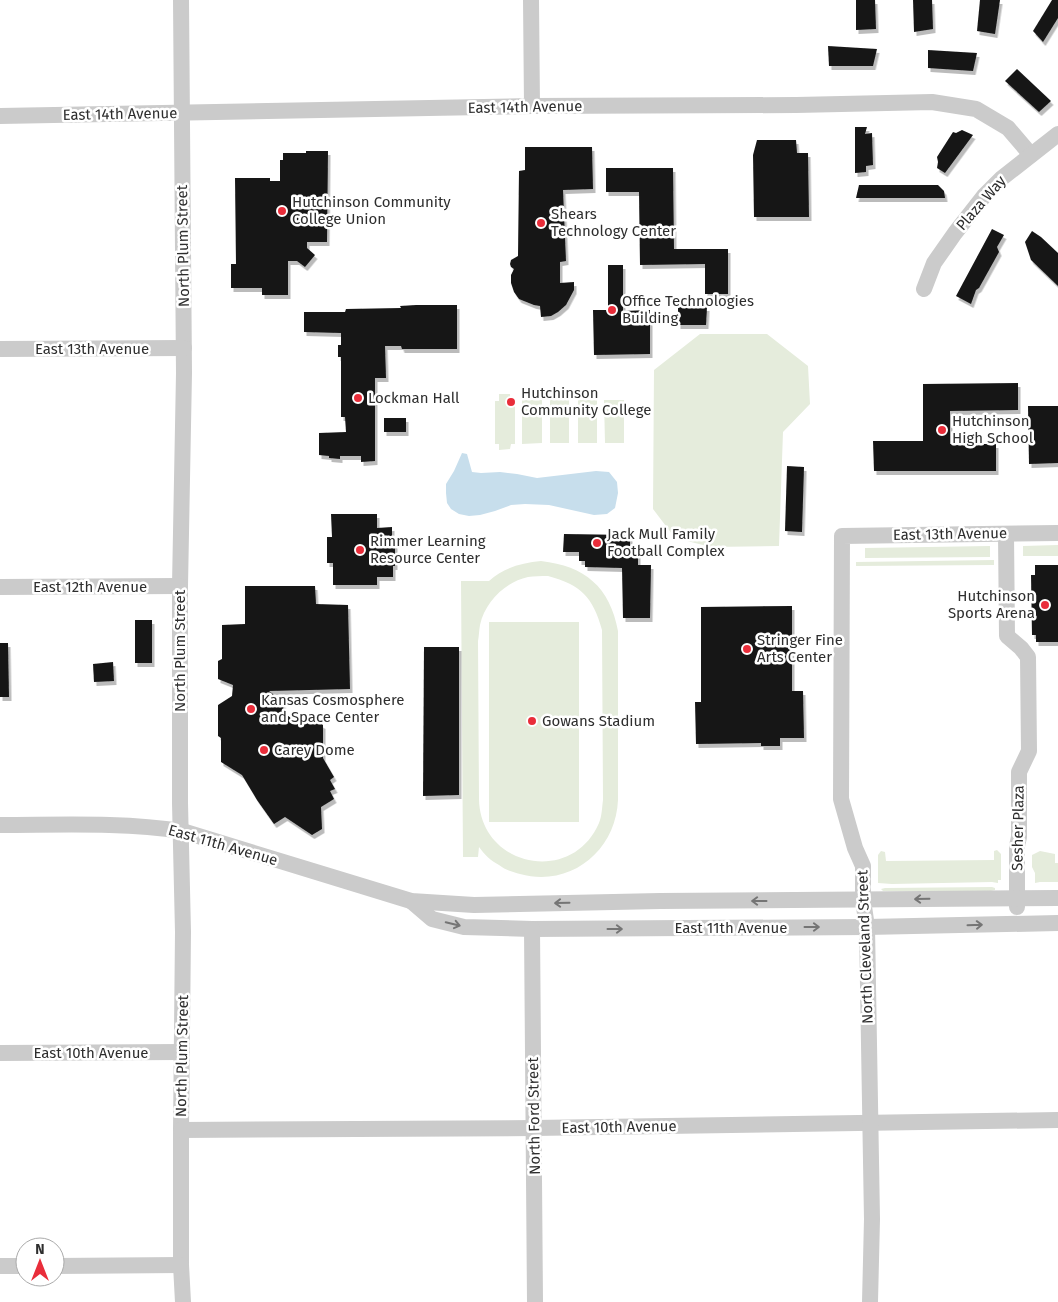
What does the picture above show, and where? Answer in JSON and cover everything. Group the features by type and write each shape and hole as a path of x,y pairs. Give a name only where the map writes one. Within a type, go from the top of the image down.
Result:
{"street":[{"name":"North Plum Street","path":"181,0 184,348 180,586 180,803 183,932 181,1265 184,1302"},
{"path":"531,0 532,106"},
{"name":"East 14th Avenue","path":"0,116 532,106 796,105 932,102 976,109 1008,128 1031,155"},
{"name":"Plaza Way","path":"924,288 934,264 984,196 1002,178 1058,134"},
{"name":"East 13th Avenue","path":"0,349 184,348"},
{"name":"East 13th Avenue","path":"842,536 1058,533"},
{"name":"Sesher Plaza","path":"1006,534 1007,636 1028,657 1029,751 1019,772 1017,923"},
{"name":"North Cleveland Street","path":"842,536 842,799 855,848 863,866 867,926 872,1219 870,1302"},
{"name":"East 12th Avenue","path":"0,587 180,586"},
{"name":"East 11th Avenue","path":"0,826 118,825 182,831 411,901 474,905 670,901 1058,898"},
{"name":"East 11th Avenue","path":"411,901 432,919 464,926 532,929 1058,923"},
{"name":"North Ford Street","path":"532,929 535,1302"},
{"name":"East 10th Avenue","path":"0,1053 182,1052"},
{"name":"East 10th Avenue","path":"181,1130 534,1128 1058,1120"},
{"path":"65,1266 181,1265"},
{"path":"0,1266 15,1266"}],"green space":[{"path":"700,334 767,334 808,366 810,404 783,432 779,546 711,547 675,538 653,509 654,370"},
{"path":"499,394 510,394 510,401 515,401 515,444 511,444 510,449 499,450 499,444 495,444 495,401 499,401"},
{"path":"522,400 542,400 542,443 522,444"},
{"path":"550,400 569,400 569,443 550,443"},
{"path":"578,400 597,400 597,443 578,443"},
{"path":"604,400 624,400 624,443 605,443"},
{"path":"1058,545 1058,556 1023,556 1023,546"},
{"path":"990,546 990,557 865,558 865,548"},
{"path":"994,560 994,565 856,566 856,562"},
{"path":"541,561 570,568 593,581 609,602 618,631 618,800 615,818 609,835 599,850 587,861 572,870 556,876 538,877 509,871 485,855 479,847 478,857 463,857 461,581 489,581 506,569","holes":["548,576 577,588 584,594 590,601 602,630 603,800 599,823 586,843 569,855 549,861 529,860 510,853 494,840 483,822 479,799 478,641 480,625 486,608 504,588 528,577"]},
{"path":"489,622 579,622 579,822 489,822"},
{"path":"997,850 1001,854 1001,880 998,880 998,883 878,883 878,855 881,851 885,852 886,861 994,860 994,851"},
{"path":"1040,851 1055,854 1055,863 1058,863 1058,882 1035,883 1032,855"},
{"path":"992,887 995,890 883,891 881,889 885,888"}],"water":[{"path":"462,453 467,454 472,472 500,472 537,478 596,471 609,472 617,482 618,493 615,508 607,514 594,515 549,505 525,504 511,505 480,515 469,516 459,514 451,509 447,503 446,484"}],"building":[{"path":"856,0 875,0 876,29 856,30"},
{"path":"913,0 932,0 933,29 914,32"},
{"path":"980,0 1000,0 995,34 977,31"},
{"path":"1052,0 1058,0 1058,18 1043,42 1033,31"},
{"path":"828,46 877,49 873,66 829,66"},
{"path":"928,50 977,53 973,71 928,68"},
{"path":"1017,69 1051,101 1039,112 1005,81"},
{"path":"855,127 867,127 865,134 872,133 873,165 866,166 866,172 855,173"},
{"path":"962,130 973,135 945,173 937,168 937,157 953,132 956,133"},
{"path":"757,140 796,140 797,153 808,153 809,217 754,217 753,155"},
{"name":"Shears Technology Center","path":"525,147 592,147 593,189 563,190 566,261 560,262 560,283 574,282 574,290 566,305 551,316 541,317 540,306 519,299 511,283 511,275 514,269 510,264 511,260 518,256 519,171 525,170"},
{"name":"Hutchinson Community College Union","path":"306,151 328,151 327,242 307,242 307,248 315,255 305,267 297,261 288,261 288,295 262,295 262,288 231,288 231,264 236,264 235,178 270,178 270,181 280,181 280,160 283,160 283,153 306,153"},
{"path":"606,168 673,168 674,249 728,249 728,294 705,294 705,264 640,265 639,192 606,192"},
{"path":"859,185 938,185 944,191 945,198 856,198"},
{"path":"992,229 1004,235 997,247 999,252 979,288 976,290 971,304 956,296"},
{"path":"1032,231 1058,253 1058,286 1031,260 1025,242"},
{"name":"Office Technologies Building","path":"608,265 623,265 623,311 650,310 650,354 594,355 593,310 608,310"},
{"name":"Lockman Hall","path":"457,305 457,349 402,349 401,346 385,346 386,378 375,378 375,461 361,462 361,456 340,456 340,459 319,455 319,433 346,432 345,417 341,417 341,357 338,357 338,345 341,345 341,333 304,332 304,312 345,312 346,309 401,308 400,306"},
{"path":"678,307 707,307 706,325 678,325"},
{"path":"1018,383 1018,410 950,411 950,444 996,444 996,471 874,471 873,441 923,441 923,384"},
{"path":"1028,406 1058,406 1058,463 1029,464"},
{"path":"384,418 406,418 406,432 384,432"},
{"path":"787,466 804,467 802,532 785,531"},
{"name":"Rimmer Learning Resource Center","path":"331,514 377,514 377,528 392,527 392,538 395,538 393,577 377,577 377,585 333,585 333,563 327,563 327,537 332,537"},
{"path":"564,534 630,535 630,554 638,554 638,565 651,565 650,618 623,618 622,568 585,567 585,561 579,561 579,552 563,552"},
{"name":"Hutchinson Sports Arena","path":"1035,565 1058,565 1058,642 1036,642 1036,635 1032,635 1031,575 1035,575"},
{"name":"Kansas Cosmosphere and Space Center","path":"245,586 315,586 316,604 348,605 350,689 269,691 283,702 284,713 291,718 311,718 323,725 323,758 334,777 330,780 335,789 330,791 334,799 321,807 322,829 312,835 285,817 274,824 242,775 221,762 221,738 218,736 218,705 232,696 233,685 218,679 218,661 222,659 222,625 245,624"},
{"name":"Stringer Fine Arts Center","path":"792,606 792,691 803,691 804,738 780,738 780,746 761,746 761,743 696,744 695,702 701,702 701,607"},
{"path":"135,620 152,620 152,663 135,663"},
{"path":"0,643 8,643 9,697 0,697"},
{"path":"424,647 459,647 459,795 423,796"},
{"path":"113,662 114,681 94,682 93,664"}],"place":[{"name":"Hutchinson Community College Union","path":"282,211"},
{"name":"Shears Technology Center","path":"541,223"},
{"name":"Office Technologies Building","path":"612,310"},
{"name":"Lockman Hall","path":"358,398"},
{"name":"Hutchinson Community College","path":"511,402"},
{"name":"Hutchinson High School","path":"942,430"},
{"name":"Jack Mull Family Football Complex","path":"597,543"},
{"name":"Rimmer Learning Resource Center","path":"360,550"},
{"name":"Hutchinson Sports Arena","path":"1045,605"},
{"name":"Stringer Fine Arts Center","path":"747,649"},
{"name":"Kansas Cosmosphere and Space Center","path":"251,709"},
{"name":"Gowans Stadium","path":"532,721"},
{"name":"Carey Dome","path":"264,750"}]}
